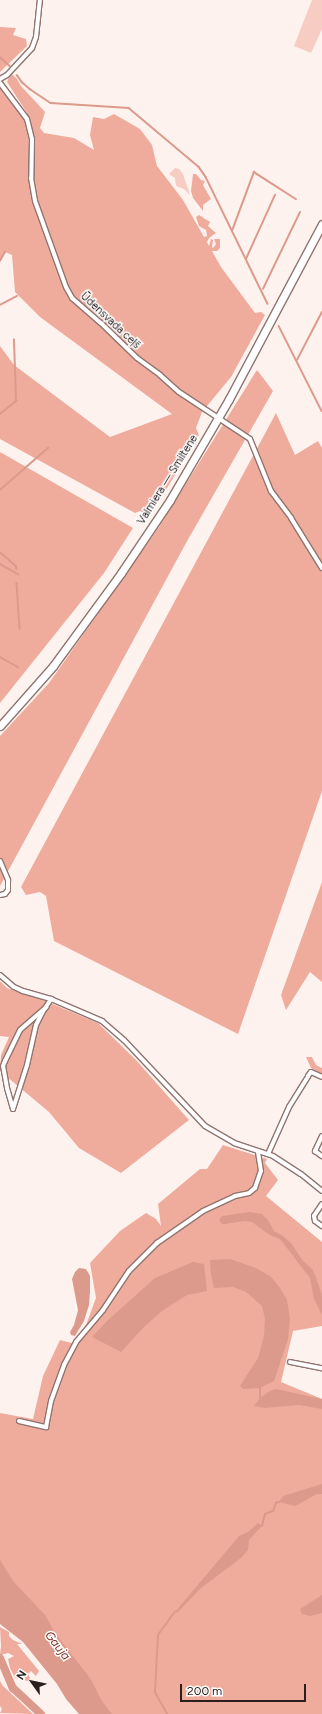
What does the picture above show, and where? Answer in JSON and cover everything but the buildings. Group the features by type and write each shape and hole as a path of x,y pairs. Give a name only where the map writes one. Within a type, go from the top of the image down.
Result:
{"main road":[{"name":"Valmiera — Smiltene","path":"0,726 53,666 121,573 170,500 218,418 322,224"}],"street":[{"path":"0,79 7,75 32,48 36,37 40,0"},
{"name":"Ūdensvada ceļš","path":"0,83 27,119 32,139 31,178 34,201 66,287 72,298 101,323 137,358 160,375 179,392 250,439 272,491 291,518 322,568"},
{"path":"0,861 8,880 8,890 5,894 0,895"},
{"path":"0,975 22,991 52,999 94,1017 110,1026 205,1126 234,1143 268,1154 302,1174 322,1191"},
{"path":"46,1007 20,1030 2,1062 13,1109 27,1065 36,1025 52,999"},
{"path":"268,1154 289,1107 308,1076 311,1072 322,1077"},
{"path":"322,1136 315,1151 322,1156"},
{"path":"19,1421 46,1427 52,1401 64,1366 76,1342 102,1310 129,1271 157,1243 203,1211 235,1196 249,1193 255,1188 261,1171 258,1151"},
{"path":"322,1204 314,1216 315,1221 322,1226"},
{"path":"290,1362 322,1368"}],"shaded area":[{"path":"312,0 322,0 322,29 311,53 294,46"},
{"path":"0,27 16,28 13,35 26,39 27,46 0,72"},
{"path":"11,73 45,112 40,128 44,133 74,138 94,150 90,135 93,117 104,119 114,114 140,129 152,145 157,166 183,200 204,237 207,236 206,230 199,226 196,217 199,215 210,222 208,226 216,233 209,238 207,242 209,246 211,239 213,240 213,248 216,244 214,239 220,239 220,248 217,251 212,251 221,267 255,313 261,312 265,315 231,377 202,412 196,428 199,435 152,513 147,514 140,511 135,513 0,439 0,346 14,365 110,437 172,414 40,317 15,292 12,255 5,252 0,261 0,88 21,115 27,113 7,82"},
{"path":"175,168 179,169 183,174 190,195 184,189 176,186 175,178 169,174"},
{"path":"193,174 196,174 201,180 205,181 203,185 211,199 203,205 203,211 193,198 191,191"},
{"path":"257,370 273,391 186,543 0,886 0,736 49,683 159,527"},
{"path":"276,413 295,455 318,441 322,448 322,791 238,1034 54,941 46,896 40,892 26,895 21,887"},
{"path":"0,452 133,528 104,573 0,703"},
{"path":"322,882 322,982 310,972 286,1010 281,995"},
{"path":"0,981 7,988 43,1000 98,1023 136,1060 189,1120 121,1173 79,1148 49,1112 0,1071 1,1055 9,1037 0,1036"},
{"path":"306,1057 312,1057 316,1065 322,1068 322,1074 311,1068"},
{"path":"223,1145 267,1159 265,1163 278,1180 266,1196 322,1242 322,1326 293,1331 281,1382 322,1399 322,1714 111,1714 0,1566 0,1413 33,1419 43,1376 60,1340 72,1343 86,1325 96,1298 90,1263 120,1231 146,1213 156,1219 161,1226 158,1204 200,1169 207,1169"},
{"path":"0,1627 9,1632 9,1636 13,1640 22,1644 17,1644 39,1671 36,1676 31,1671 28,1674 30,1678 28,1681 15,1678 10,1668 8,1659 14,1656 8,1653 0,1655"},
{"path":"0,1681 3,1686 33,1714 0,1713 2,1709 0,1706"}],"water":[{"path":"249,1212 262,1214 268,1220 274,1231 291,1243 303,1261 312,1269 322,1295 322,1315 314,1299 310,1278 280,1239 270,1235 252,1222 245,1221 222,1224 219,1220 222,1216"},
{"path":"230,1259 256,1268 271,1277 287,1300 290,1319 288,1339 274,1381 260,1388 243,1389 240,1386 258,1358 264,1336 265,1319 262,1306 246,1292 233,1287 214,1288 210,1260"},
{"path":"193,1262 204,1264 207,1291 187,1295 162,1311 143,1328 121,1352 92,1337 107,1321 155,1278"},
{"path":"79,1268 86,1269 90,1276 90,1292 89,1305 84,1321 75,1336 71,1335 70,1332 74,1325 78,1310 72,1279 75,1272"},
{"path":"276,1389 322,1399 322,1409 299,1405 264,1408 254,1406 260,1398"},
{"path":"322,1484 322,1494 317,1494 295,1506 279,1502 283,1496"},
{"path":"258,1523 262,1526 249,1540 248,1550 241,1558 201,1588 178,1612 175,1612 239,1536 248,1532"},
{"name":"Gauja","path":"0,1560 13,1581 45,1615 55,1633 90,1678 102,1701 112,1714 79,1714 23,1642 0,1624"},
{"path":"322,1595 322,1613 310,1616 302,1614 300,1609"}],"waterway":[{"path":"0,57 10,66"},
{"path":"17,75 30,89 51,103 129,108 199,167 206,177 268,304"},
{"path":"232,231 254,172 296,199"},
{"path":"246,259 275,195"},
{"path":"263,289 300,212"},
{"path":"0,261 5,252"},
{"path":"0,305 17,296"},
{"path":"297,360 322,312"},
{"path":"279,326 322,411"},
{"path":"0,414 16,401 14,340"},
{"path":"0,490 48,448"},
{"path":"0,552 16,566 17,569"},
{"path":"0,564 18,574"},
{"path":"17,583 20,629"},
{"path":"0,657 18,667"},
{"path":"260,1388 260,1398"},
{"path":"262,1526 265,1514 273,1511 276,1503 279,1502"},
{"path":"167,1714 155,1692 158,1635 175,1612"},
{"path":"0,1658 13,1688 41,1714"}]}
